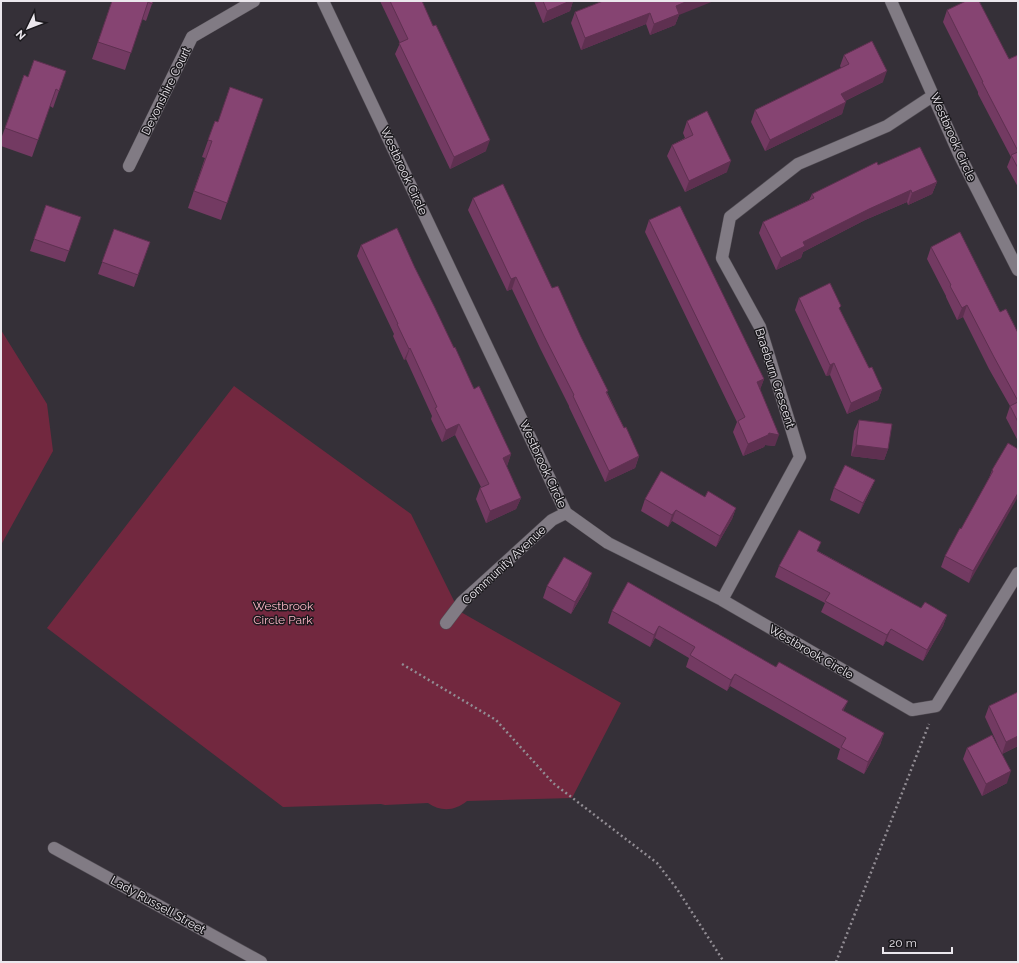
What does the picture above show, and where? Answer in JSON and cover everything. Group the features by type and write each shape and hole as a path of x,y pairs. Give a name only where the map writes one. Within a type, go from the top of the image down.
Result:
{"street":[{"name":"Devonshire Court","path":"129,166 192,37 254,1"},
{"name":"Westbrook Circle","path":"324,1 566,513 608,543 722,600 912,710 936,706"},
{"name":"Westbrook Circle","path":"891,1 934,94 960,156 1018,270"},
{"name":"Braeburn Crescent","path":"722,600 800,457 760,327 722,258 730,217 798,164 887,126 934,94"},
{"name":"Community Avenue","path":"446,623 462,602 552,520 566,513"},
{"path":"936,706 1018,573"},
{"name":"Lady Russell Street","path":"54,848 261,962"}],"path":[{"path":"402,664 496,720 553,783 657,863 677,889 724,962"},
{"path":"836,962 936,706"}],"green space":[{"path":"1,330 47,404 53,451 1,545"},
{"name":"Westbrook Circle Park","path":"234,386 411,514 459,611 621,703 572,798 467,801 458,807 448,809 438,808 428,803 283,807 47,628"}],"building":[{"path":"112,1 153,1 152,4 148,2 131,53 98,42"},
{"path":"390,1 422,1 433,26 436,25 490,140 454,157 399,43 408,39"},
{"path":"543,1 570,1 547,11"},
{"path":"603,1 688,1 676,6 679,14 654,24 650,13 585,38 575,12"},
{"path":"966,1 979,1 1009,59 1018,55 1018,151 947,10"},
{"path":"872,41 887,71 841,94 846,102 770,140 755,110 849,64 844,55"},
{"path":"34,60 66,71 59,91 56,89 38,140 5,128 24,75 28,77"},
{"path":"230,87 263,99 227,203 194,191 212,141 208,140 215,121 218,122"},
{"path":"707,111 731,161 689,181 672,145 693,135 687,121"},
{"path":"920,147 937,182 912,193 911,190 869,209 803,242 805,246 781,258 763,222 814,198 812,194 877,162 878,165"},
{"path":"1018,152 1018,168 1011,155"},
{"path":"503,184 552,288 558,286 608,391 606,392 624,428 626,427 639,456 609,471 573,396 574,395 516,277 511,279 473,198"},
{"path":"46,205 81,217 69,251 34,239"},
{"path":"680,206 764,379 757,382 779,435 769,433 768,435 748,444 738,421 745,417 649,220"},
{"path":"397,228 474,389 479,386 511,454 503,458 521,498 490,511 480,488 489,484 459,424 446,430 435,408 437,407 410,348 409,349 397,324 361,245"},
{"path":"114,229 150,242 138,275 102,262"},
{"path":"960,232 1000,312 1006,309 1018,333 1018,401 967,305 962,308 931,247"},
{"path":"830,283 841,306 839,308 869,368 872,367 882,389 851,403 834,363 830,365 799,298"},
{"path":"1018,402 1018,422 1010,406"},
{"path":"859,420 892,424 888,449 856,445"},
{"path":"1008,443 1018,449 1018,493 973,571 945,556"},
{"path":"845,465 875,480 863,503 834,488"},
{"path":"661,471 705,497 708,491 736,508 720,536 676,510 672,515 645,499"},
{"path":"799,530 821,542 817,551 921,608 925,602 947,615 927,650 891,629 887,635 825,601 830,593 779,566"},
{"path":"564,557 592,573 575,602 547,586"},
{"path":"628,582 776,667 779,662 848,701 842,710 884,733 868,762 841,747 846,738 735,674 731,680 690,655 695,647 659,626 654,635 612,611"},
{"path":"1018,692 1018,736 1006,742 989,706"},
{"path":"992,735 1011,771 986,784 967,748"}]}
